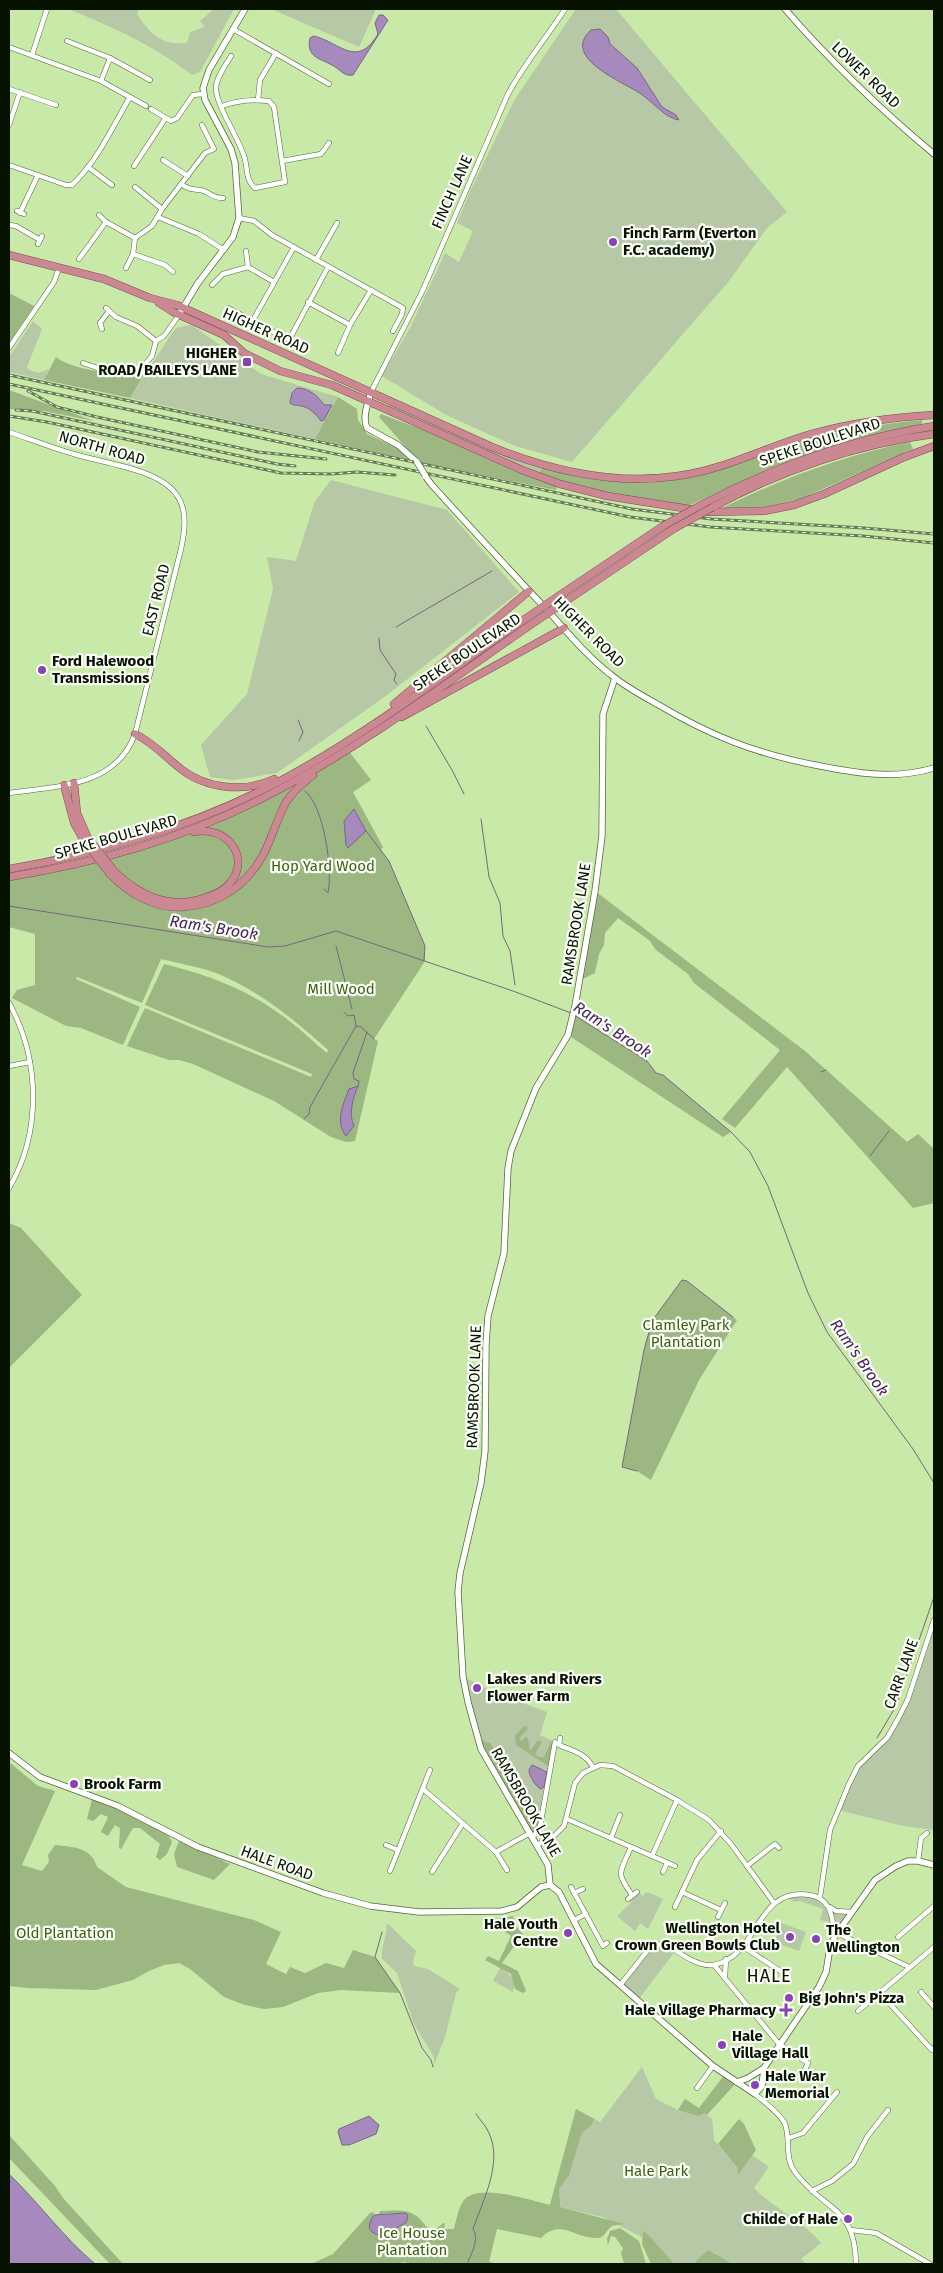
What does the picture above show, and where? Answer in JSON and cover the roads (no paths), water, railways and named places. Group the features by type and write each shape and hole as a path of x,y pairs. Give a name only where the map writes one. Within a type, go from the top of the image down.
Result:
{"highway":[{"name":"HIGHER ROAD","path":"9,255 104,278 371,392 516,457 571,471 617,478 677,476 737,461 787,442 827,431 909,416 934,415"},
{"name":"HIGHER ROAD","path":"181,311 224,335 244,353 280,371 332,385 522,470 560,484 607,496 708,512 764,511 794,504 934,446"},
{"name":"SPEKE BOULEVARD","path":"9,869 87,854 167,830 202,817 277,782 341,745 663,526 700,505 771,471 823,453 900,432 934,426"},
{"name":"SPEKE BOULEVARD","path":"9,877 107,857 161,841 208,823 278,790 366,738 675,528 775,478 859,449 934,434"},
{"path":"368,727 529,591"},
{"path":"366,738 564,628"},
{"path":"135,734 157,747 191,776 202,782 226,786 248,786 270,781 341,745"},
{"path":"64,785 74,823 112,872 134,894 160,905 189,907 218,899 235,889 251,873 264,855 290,796 300,785 328,762"},
{"path":"74,783 77,814 86,839"},
{"path":"107,857 196,832 210,831 228,839 233,846 238,861 234,878 222,891 190,902 168,901 147,895 112,872"}],"street":[{"path":"32,55 47,9"},
{"path":"83,364 103,370 115,369 139,372 152,356 156,341 164,336 198,283 233,237 240,218 235,163 231,149 203,94 203,84 244,9"},
{"name":"FINCH LANE","path":"371,392 422,292 508,94 565,9"},
{"name":"LOWER ROAD","path":"784,9 821,49 910,134 934,154"},
{"path":"233,29 329,84"},
{"path":"67,41 110,58 150,80"},
{"path":"9,47 100,81 130,96 164,119 171,121 174,120 193,96 203,94"},
{"path":"258,100 260,80 276,53"},
{"path":"222,106 238,100 269,101 274,106 285,182 262,188 255,188 249,183 244,156 217,97 216,86 231,56"},
{"path":"100,81 110,58"},
{"path":"9,89 56,105"},
{"path":"9,125 20,92"},
{"path":"9,165 71,186 88,167 130,96"},
{"path":"134,166 164,119"},
{"path":"126,268 136,238 152,226 162,209 205,153 214,149 202,125"},
{"path":"282,161 320,154 329,143"},
{"path":"162,160 188,176"},
{"path":"88,167 112,185"},
{"path":"20,213 38,175"},
{"path":"181,184 190,190 201,190 218,198 223,198"},
{"path":"135,187 162,209"},
{"path":"99,215 106,222 136,238"},
{"path":"158,217 199,234 224,250"},
{"path":"240,218 254,221 264,230 403,308 393,331"},
{"path":"79,259 106,222"},
{"path":"316,260 337,223"},
{"path":"9,225 16,226 40,240"},
{"path":"252,322 294,246"},
{"path":"246,251 248,267"},
{"path":"132,254 164,265 173,272"},
{"path":"212,285 222,274 248,267 274,282"},
{"path":"228,308 289,340 328,267"},
{"path":"9,348 54,282 58,268"},
{"path":"338,353 350,325 371,290"},
{"path":"308,302 350,325"},
{"path":"102,329 100,323 108,310 137,326 156,341"},
{"name":"HIGHER ROAD","path":"371,392 365,423 367,428 398,445 417,462 431,484 529,591 615,678 691,724 725,740 762,753 858,773 897,775 918,773 934,768"},
{"name":"NORTH ROAD","path":"9,432 62,450 155,477 169,486 180,500"},
{"name":"EAST ROAD","path":"9,793 64,785 100,775 114,766 128,750 135,734 184,538 185,515 180,500"},
{"name":"RAMSBROOK LANE","path":"550,1885 550,1870 538,1845 481,1749 463,1677 458,1592 460,1573 481,1483 485,1451 488,1316 504,1253 509,1159 536,1088 559,1052 575,1006 595,891 602,836 603,714 615,678"},
{"path":"9,1003 25,1042 30,1062 33,1114 23,1159 9,1188"},
{"path":"9,1066 30,1062"},
{"name":"CARR LANE","path":"820,1897 830,1830 858,1766 888,1738 908,1699 934,1620"},
{"path":"496,1852 531,1835 540,1827 560,1738"},
{"path":"557,1746 582,1754 593,1767"},
{"name":"HALE ROAD","path":"9,1753 40,1777 118,1806 198,1847 323,1893 370,1906 419,1912 502,1911 517,1907 541,1887 550,1885"},
{"path":"538,1845 560,1831 566,1820 575,1783 582,1773 600,1765 613,1766 677,1800 709,1820 721,1831 774,1903"},
{"path":"390,1871 430,1770"},
{"path":"423,1789 496,1852 507,1870"},
{"path":"652,1856 677,1800"},
{"path":"611,1838 620,1815"},
{"path":"566,1820 675,1866"},
{"path":"432,1872 463,1822"},
{"path":"676,1907 697,1860 721,1831"},
{"path":"918,1861 921,1838 927,1833"},
{"path":"747,1866 776,1844"},
{"path":"386,1845 398,1850"},
{"path":"628,1899 635,1894 620,1878 631,1847"},
{"path":"755,2094 762,2086 764,2068 820,1987 826,1972 830,1948 836,1934 875,1880 896,1866 908,1861 918,1861 934,1865"},
{"path":"663,1872 667,1863"},
{"path":"550,1885 559,1892 596,1964 713,2066 755,2094 784,2122 789,2138 788,2161 794,2172 839,2212 851,2230 856,2248 856,2264"},
{"path":"571,1887 603,1946 607,1943"},
{"path":"574,1894 583,1889"},
{"path":"682,1892 721,1910"},
{"path":"621,1984 652,1945 659,1943 665,1944 700,1964 714,1965 734,1955 774,1903 785,1896 797,1893 820,1897 836,1911 852,1912"},
{"path":"718,1917 725,1902"},
{"path":"898,1936 934,1906"},
{"path":"830,1907 836,1934"},
{"path":"574,1920 586,1914"},
{"path":"836,1934 909,1967"},
{"path":"742,1946 785,1974"},
{"path":"858,2011 934,1947"},
{"path":"725,1978 726,1959"},
{"path":"714,1965 779,2044 810,2060 803,2074"},
{"path":"921,1992 934,2007"},
{"path":"880,1993 932,2050 934,2048"},
{"path":"697,2088 713,2066"},
{"path":"737,2082 748,2078 764,2068"},
{"path":"789,2138 803,2133 837,2092"},
{"path":"812,2190 832,2181 853,2164 868,2137 888,2110"},
{"path":"851,2230 876,2233 930,2264"}],"waterway":[{"path":"396,627 492,571"},
{"path":"379,638 380,650 396,674 394,680 397,684"},
{"path":"298,720 303,732 299,741"},
{"path":"426,726 464,794"},
{"path":"305,791 312,799 317,810 326,839 329,869 328,893 324,889"},
{"path":"481,819 489,877 500,903 503,936 510,951 515,985"},
{"path":"366,831 389,861 425,946 424,960"},
{"name":"Ram's Brook","path":"9,906 268,947 285,946 336,931 513,991 571,1013"},
{"path":"336,946 352,1009"},
{"path":"304,1119 309,1114 310,1107 356,1026 354,1015 348,1016 344,1012"},
{"name":"Ram's Brook","path":"574,1015 647,1061 656,1073 663,1075 731,1132 750,1152 768,1186 808,1293 827,1332 913,1449 934,1483"},
{"path":"356,1026 361,1027 374,1039"},
{"path":"358,1086 359,1081 354,1079 353,1073 367,1032"},
{"path":"821,1072 826,1070"},
{"path":"870,1156 889,1131"},
{"path":"637,1471 622,1467 644,1350 652,1321 682,1280 687,1281 733,1317"},
{"path":"877,1738 896,1706 934,1597"},
{"path":"382,1932 375,1957 400,1993 422,2048 431,2060 433,2067"},
{"path":"467,2264 476,2237 473,2229 490,2181 494,2157 489,2133 476,2114"}],"railway":[{"path":"9,375 632,509 711,519 934,534"},
{"path":"9,384 630,517 710,527 863,536 934,543"},
{"path":"28,391 57,407 97,417 258,452 326,459"},
{"path":"16,410 32,411 277,464 295,466"},
{"path":"9,416 47,422 281,473 331,474 357,472 395,475"}],"place":[{"name":"Finch Farm (Everton F.C. academy)","path":"613,242"},
{"name":"HIGHER ROAD/BAILEYS LANE","path":"247,362"},
{"name":"Ford Halewood Transmissions","path":"42,670"},
{"name":"Lakes and Rivers Flower Farm","path":"477,1688"},
{"name":"Brook Farm","path":"74,1784"},
{"name":"Hale Youth Centre","path":"568,1933"},
{"name":"Wellington Hotel Crown Green Bowls Club","path":"790,1937"},
{"name":"The Wellington","path":"816,1939"},
{"name":"Big John's Pizza","path":"789,1998"},
{"name":"Hale Village Pharmacy","path":"786,2010"},
{"name":"Hale Village Hall","path":"722,2045"},
{"name":"Hale War Memorial","path":"755,2085"},
{"name":"Childe of Hale","path":"848,2219"}],"district":[{"name":"HALE","path":"769,1976"}],"park label":[{"name":"Hop Yard Wood","path":"323,866"},
{"name":"Mill Wood","path":"341,989"},
{"name":"Clamley Park Plantation","path":"686,1334"},
{"name":"Old Plantation","path":"65,1933"},
{"name":"Hale Park","path":"656,2171"},
{"name":"Ice House Plantation","path":"412,2242"}]}
